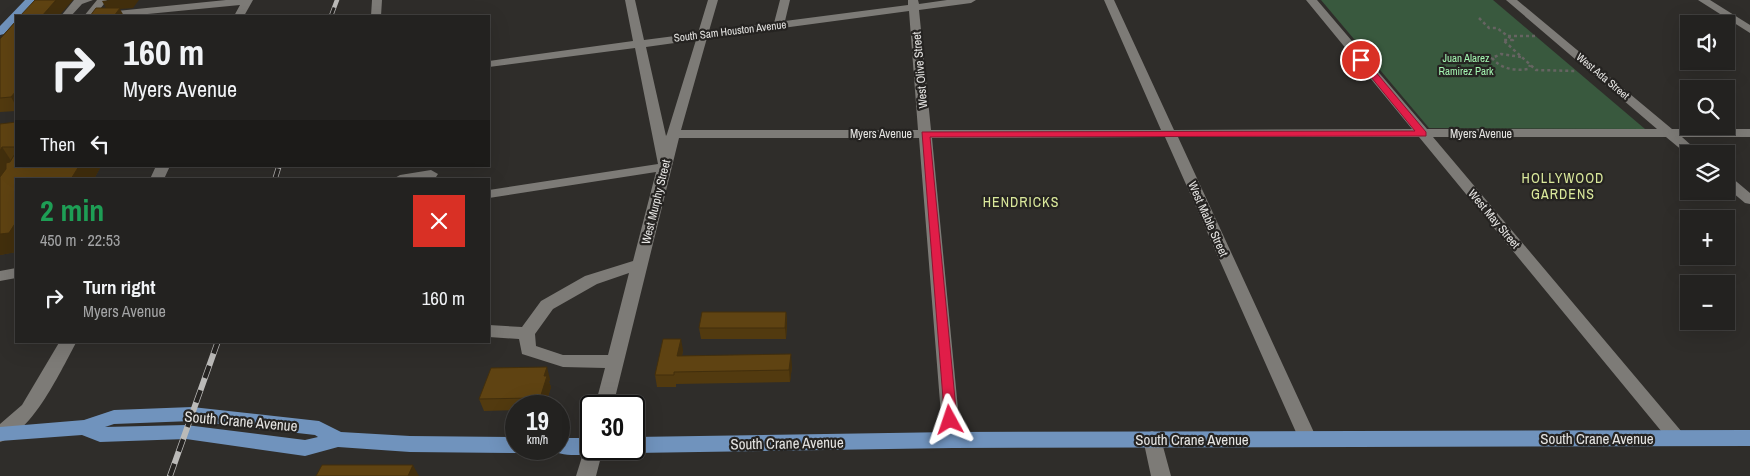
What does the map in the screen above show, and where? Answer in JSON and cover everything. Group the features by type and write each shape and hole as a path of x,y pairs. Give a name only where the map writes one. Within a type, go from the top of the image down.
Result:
{"main road":[{"path":"17,15 30,0"},
{"path":"6,27 15,17"},
{"name":"South Crane Avenue","path":"0,435 84,427 100,435 186,432 306,448 338,439 419,444 505,445"},
{"name":"South Crane Avenue","path":"645,446 952,440 1750,438"}],"street":[{"path":"67,15 79,1 88,0"},
{"path":"90,15 102,0"},
{"path":"134,14 144,0"},
{"path":"116,15 247,0"},
{"path":"240,15 247,0"},
{"path":"376,15 377,0"},
{"path":"490,194 665,165 630,0"},
{"name":"West Murphy Street","path":"607,395 673,134 713,0"},
{"path":"779,25 785,0"},
{"name":"South Sam Houston Avenue","path":"490,64 779,25 914,4 971,0"},
{"name":"West Mable Street","path":"1109,0 1308,439"},
{"name":"West May Street","path":"1311,0 1678,438"},
{"name":"West Ada Street","path":"1511,0 1683,145"},
{"path":"1703,0 1750,30"},
{"name":"West Olive Street","path":"914,4 952,440"},
{"name":"Myers Avenue","path":"673,134 1750,134"},
{"path":"405,178 431,173"},
{"path":"1735,188 1750,200"},
{"path":"615,362 563,361 528,350 527,332 547,305 591,280 640,264"},
{"path":"0,276 15,273"},
{"path":"490,331 508,334 527,332"},
{"path":"0,435 28,410 67,343"},
{"path":"1152,439 1160,476"},
{"path":"586,476 589,460"}],"path":[{"path":"1479,18 1490,28 1496,28 1513,40 1503,40 1530,65 1541,71 1579,71 1572,65"},
{"path":"1508,36 1537,36 1530,30"},
{"path":"1524,58 1506,54 1497,54 1492,58 1496,62 1512,69 1523,70 1530,67 1530,65"}],"green space":[{"name":"Juan Alarez Ramirez Park","path":"1321,0 1493,0 1645,129 1429,128"}],"building":[{"path":"35,0 56,0 43,15 21,15"},
{"path":"96,8 120,8 115,15 91,15"},
{"path":"15,22 15,92 11,97 0,98 0,39"},
{"path":"15,122 15,147 2,147 0,151 0,124"},
{"path":"15,154 15,167 78,167 72,178 15,178 15,224 9,233 0,234 0,177 6,169 6,163 10,162"},
{"path":"702,312 786,312 785,328 699,328"},
{"path":"663,339 681,339 677,356 791,354 789,370 674,372 674,375 655,375"},
{"path":"547,367 544,376 547,376 541,395 505,395 505,399 479,399 491,368"},
{"path":"322,465 413,465 408,476 316,476"}],"railway":[{"path":"331,15 337,0"},
{"path":"275,178 279,167"},
{"path":"170,476 217,343"}],"district":[{"name":"HOLLYWOOD GARDENS","path":"1563,186"},
{"name":"HENDRICKS","path":"1021,202"}],"route":[{"path":"950,420 925,134 1423,134 1361,60"}]}
